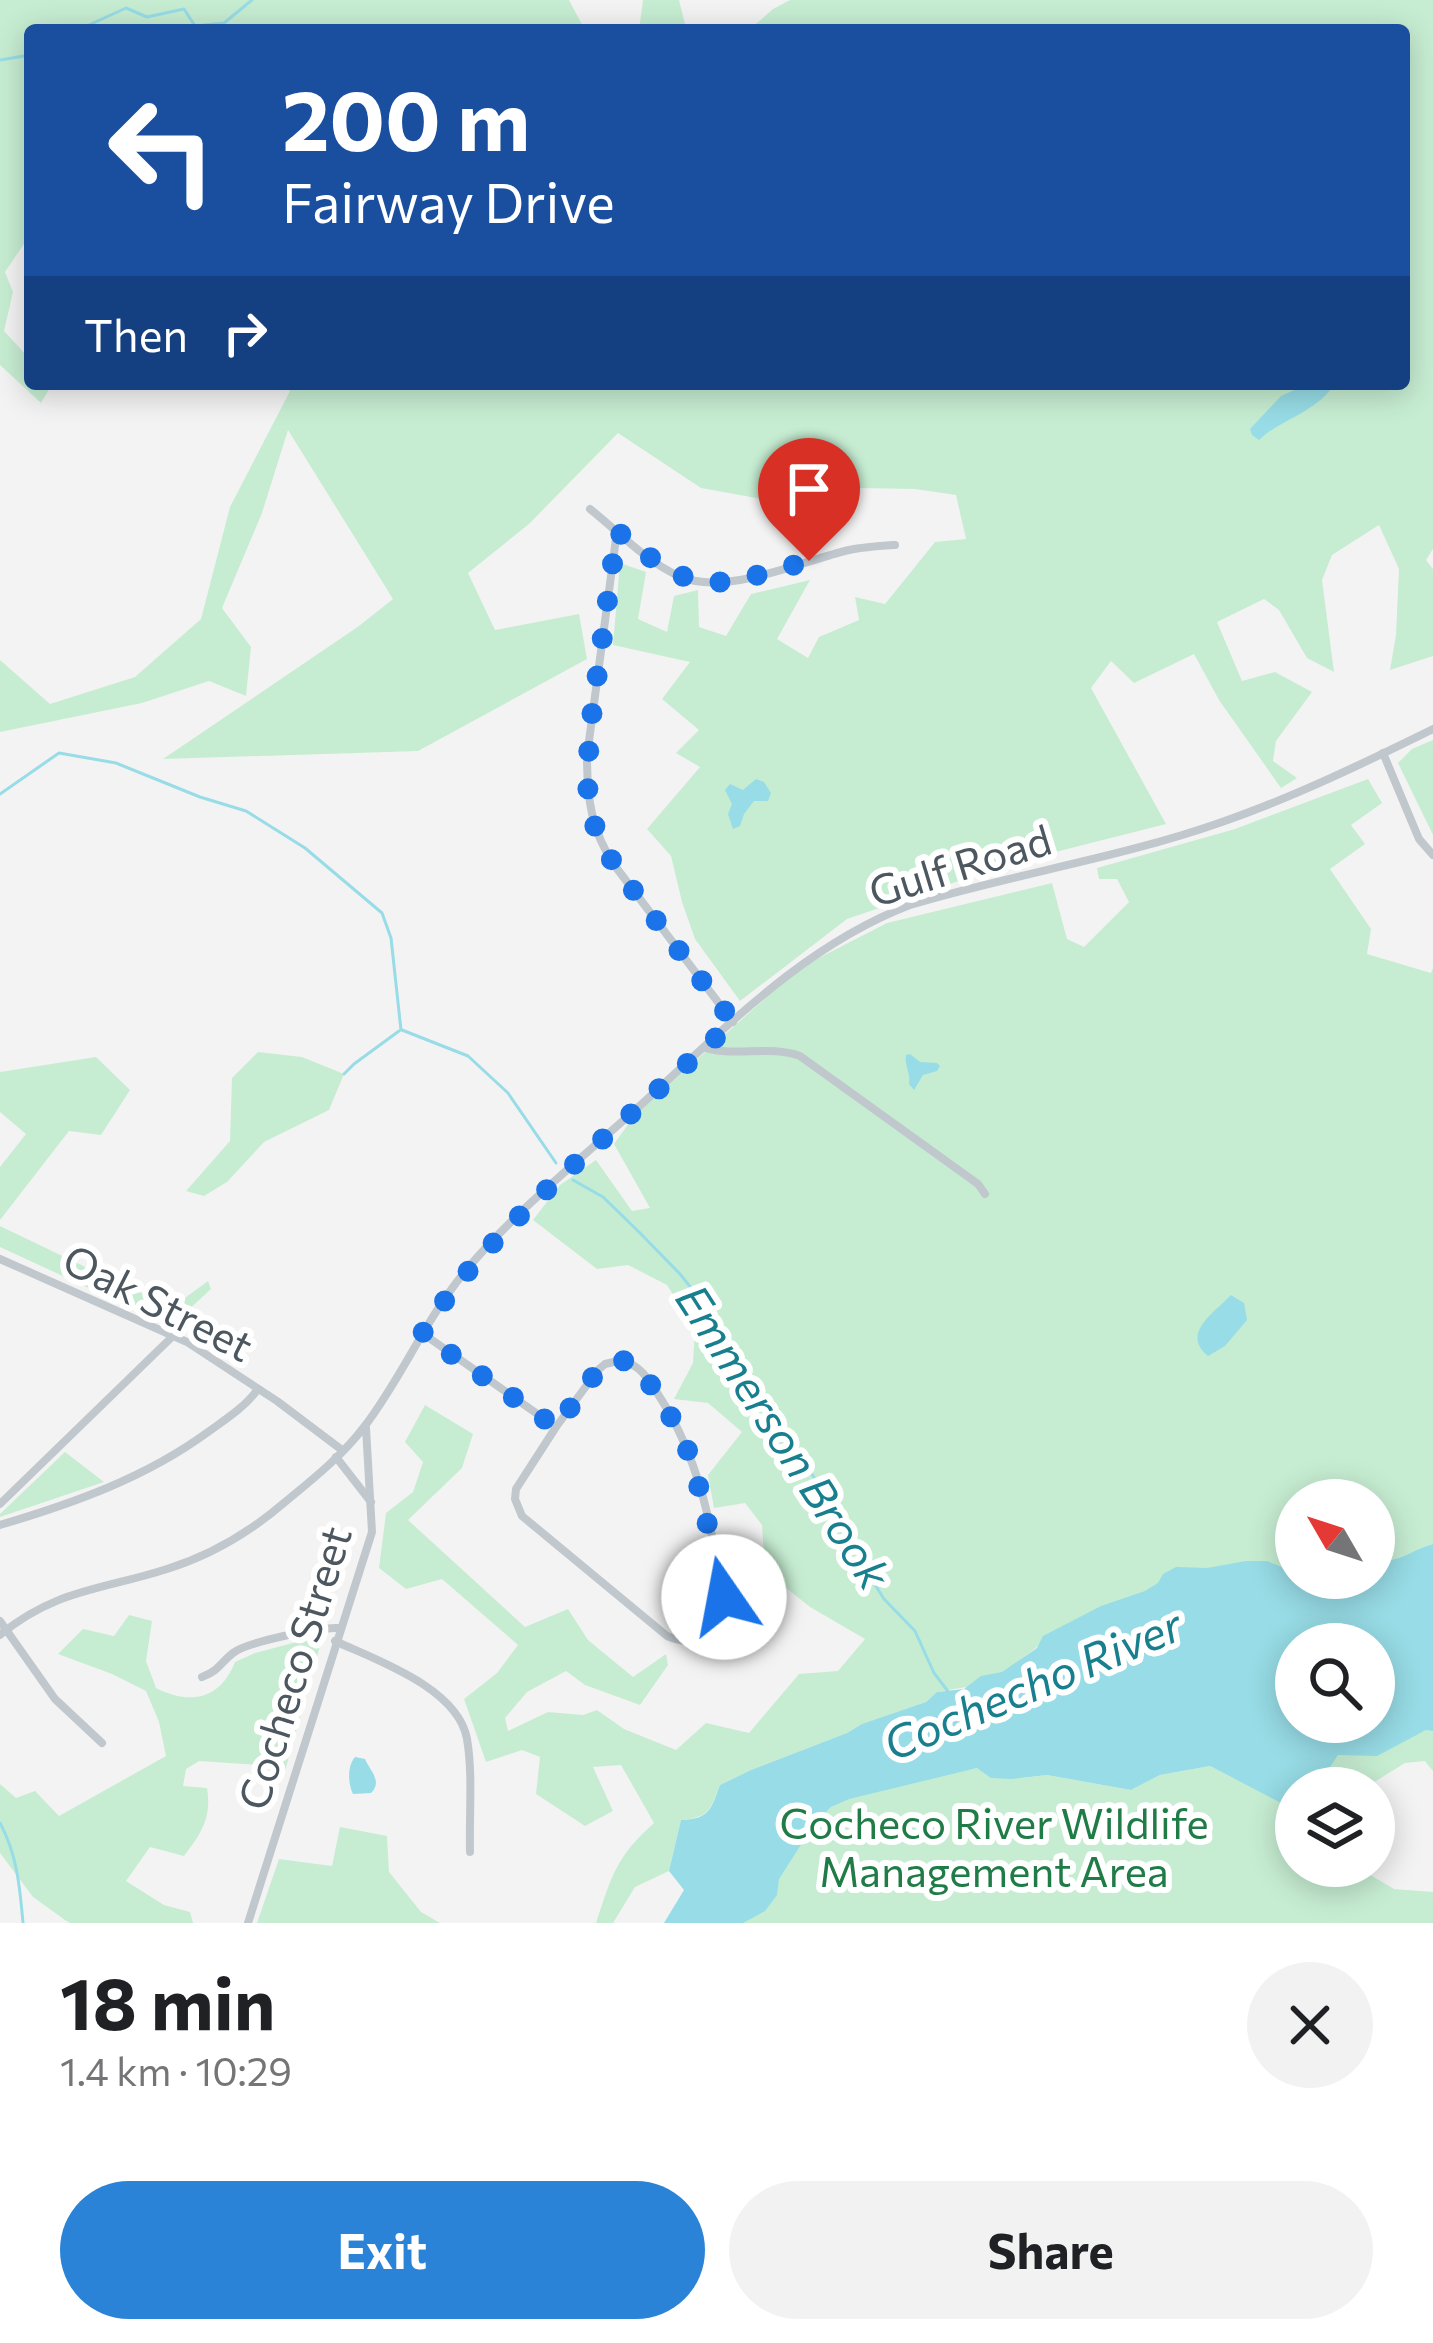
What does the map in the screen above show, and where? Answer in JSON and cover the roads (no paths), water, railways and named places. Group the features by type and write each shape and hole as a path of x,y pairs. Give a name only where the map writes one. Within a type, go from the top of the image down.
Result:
{"street":[{"path":"590,509 668,571 715,584 847,550 895,545"},
{"path":"617,531 590,728 587,784 592,822 615,866 733,1022"},
{"name":"Gulf Road","path":"2,1629 70,1594 182,1565 234,1541 286,1502 366,1425 422,1334 489,1246 539,1195 810,957 884,915 941,896 1218,824 1433,729"},
{"path":"1383,753 1419,838 1433,855"},
{"path":"704,1048 800,1056 986,1194"},
{"name":"Oak Street","path":"0,1259 174,1335 258,1388 341,1452 371,1502"},
{"path":"422,1334 556,1427"},
{"path":"0,1504 174,1335"},
{"path":"622,1360 646,1376 683,1436 724,1597 722,1615 705,1637 686,1642 667,1636 522,1516 514,1499 516,1489 556,1427 605,1364 622,1360"},
{"path":"0,1525 130,1480 161,1464 219,1424 258,1388"},
{"name":"Cocheco Street","path":"248,1923 368,1548 371,1502 366,1425"},
{"path":"202,1677 218,1671 238,1649 339,1628"},
{"path":"2,1629 55,1699 102,1743"},
{"path":"335,1642 416,1679 463,1725 470,1852"}],"water":[{"path":"1294,390 1329,390 1259,440 1250,429 1281,396"},
{"path":"756,779 771,793 768,801 754,801 740,826 733,829 728,814 732,804 725,790 730,784 743,790"},
{"path":"910,1054 920,1062 940,1066 923,1075 914,1090 906,1062"},
{"path":"1231,1295 1244,1303 1247,1320 1225,1346 1208,1356 1200,1348 1199,1332"},
{"name":"Cochecho River","path":"1433,1544 1433,1731 1426,1730 1377,1756 1338,1755 1330,1767 1275,1767 1275,1800 1210,1766 1160,1775 1131,1790 1047,1775 991,1778 977,1768 849,1799 831,1807 813,1826 765,1911 743,1923 664,1923 684,1890 669,1871 681,1820 708,1811 720,1785 926,1702 937,1692 964,1689 981,1676 1002,1672 1037,1648 1043,1636 1101,1606 1145,1591 1176,1567 1267,1561 1275,1564 1275,1599 1395,1599 1395,1559"},
{"path":"355,1757 365,1759 374,1776 371,1793 353,1794 349,1775"}],"waterway":[{"path":"214,24 224,23 252,0"},
{"path":"91,24 126,8 147,17 184,9 194,24"},
{"path":"0,60 24,56"},
{"name":"Emmerson Brook","path":"0,794 59,753 116,763 246,811 305,848 382,913 391,938 401,1030"},
{"name":"Emmerson Brook","path":"402,1030 468,1056 508,1093 556,1163"},
{"path":"344,1074 399,1031"},
{"name":"Emmerson Brook","path":"573,1180 603,1197 680,1274 712,1314 848,1529 884,1599 915,1631 934,1673 950,1694"},
{"path":"0,1823 14,1859 23,1923"}],"park label":[{"name":"Cocheco River Wildlife Management Area","path":"994,1848"}]}
